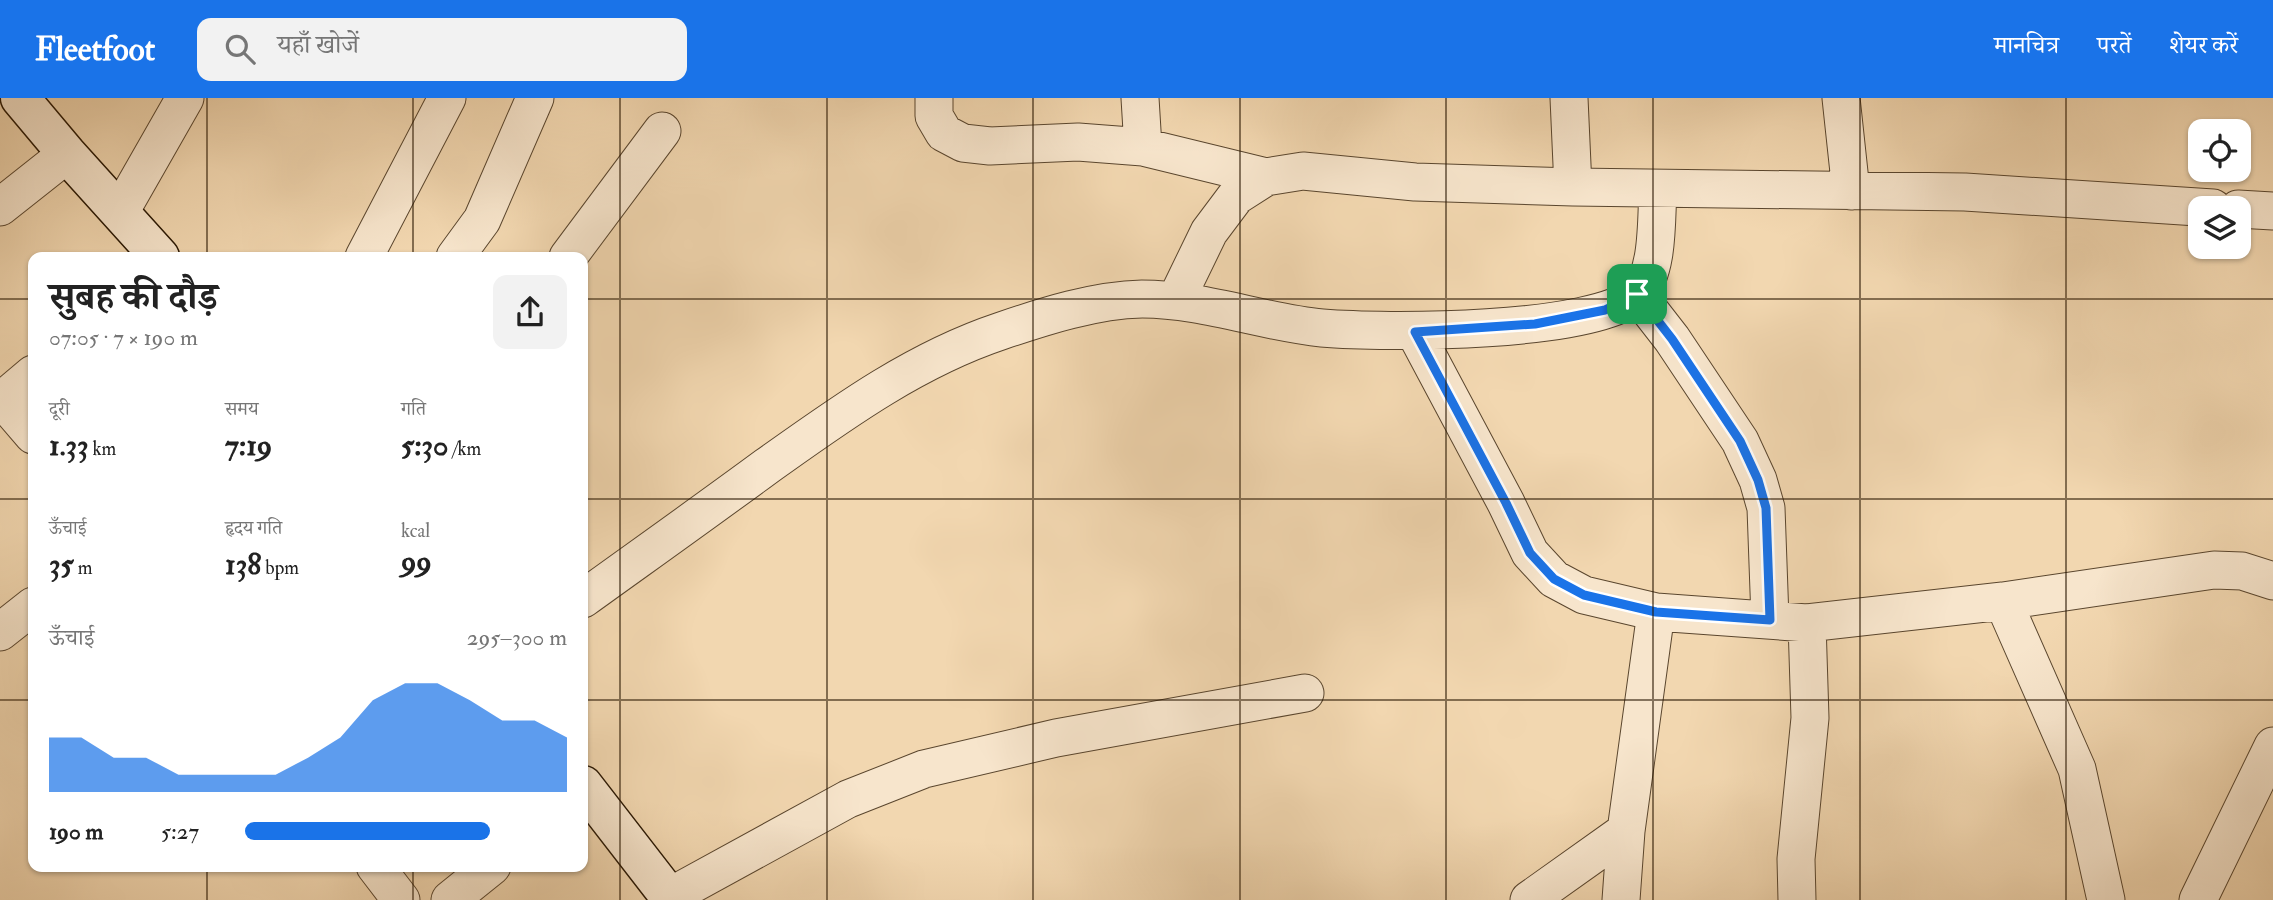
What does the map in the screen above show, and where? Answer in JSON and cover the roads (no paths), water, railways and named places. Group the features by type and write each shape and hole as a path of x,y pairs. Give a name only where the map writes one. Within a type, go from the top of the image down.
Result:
{"street":[{"path":"20,98 156,252"},
{"path":"120,212 185,98"},
{"path":"367,252 447,98"},
{"path":"459,252 482,220 535,98"},
{"path":"934,98 934,116 944,133 963,143 990,146 1078,142 1143,147 1266,177 1303,171 1415,182 1658,190 1965,192 2188,206"},
{"path":"1140,98 1143,147"},
{"path":"1569,98 1573,187"},
{"path":"1841,98 1851,191"},
{"path":"572,252 662,131"},
{"path":"0,207 67,154"},
{"path":"1176,300 1209,232 1236,196 1266,177"},
{"path":"588,595 849,407 924,363 999,332 1085,307 1139,299 1176,300 1321,328 1415,332 1535,324 1605,310 1637,294 1649,275 1654,251 1658,190"},
{"path":"2251,210 2273,211"},
{"path":"1637,294 1672,339 1740,441 1758,480 1766,508 1770,620"},
{"path":"1415,332 1530,553 1554,579 1584,595 1656,612 1807,623 2003,601 2214,570 2242,571 2273,581"},
{"path":"28,378 1,401 28,430"},
{"path":"2003,601 2077,769 2106,900"},
{"path":"0,632 28,610"},
{"path":"1621,900 1626,831 1656,612"},
{"path":"1797,900 1797,859 1810,718 1807,623"},
{"path":"588,795 670,898 848,799 924,769 1056,738 1306,694"},
{"path":"2198,900 2273,746"},
{"path":"1529,900 1626,831"},
{"path":"380,872 401,900"},
{"path":"450,900 485,872"}]}
